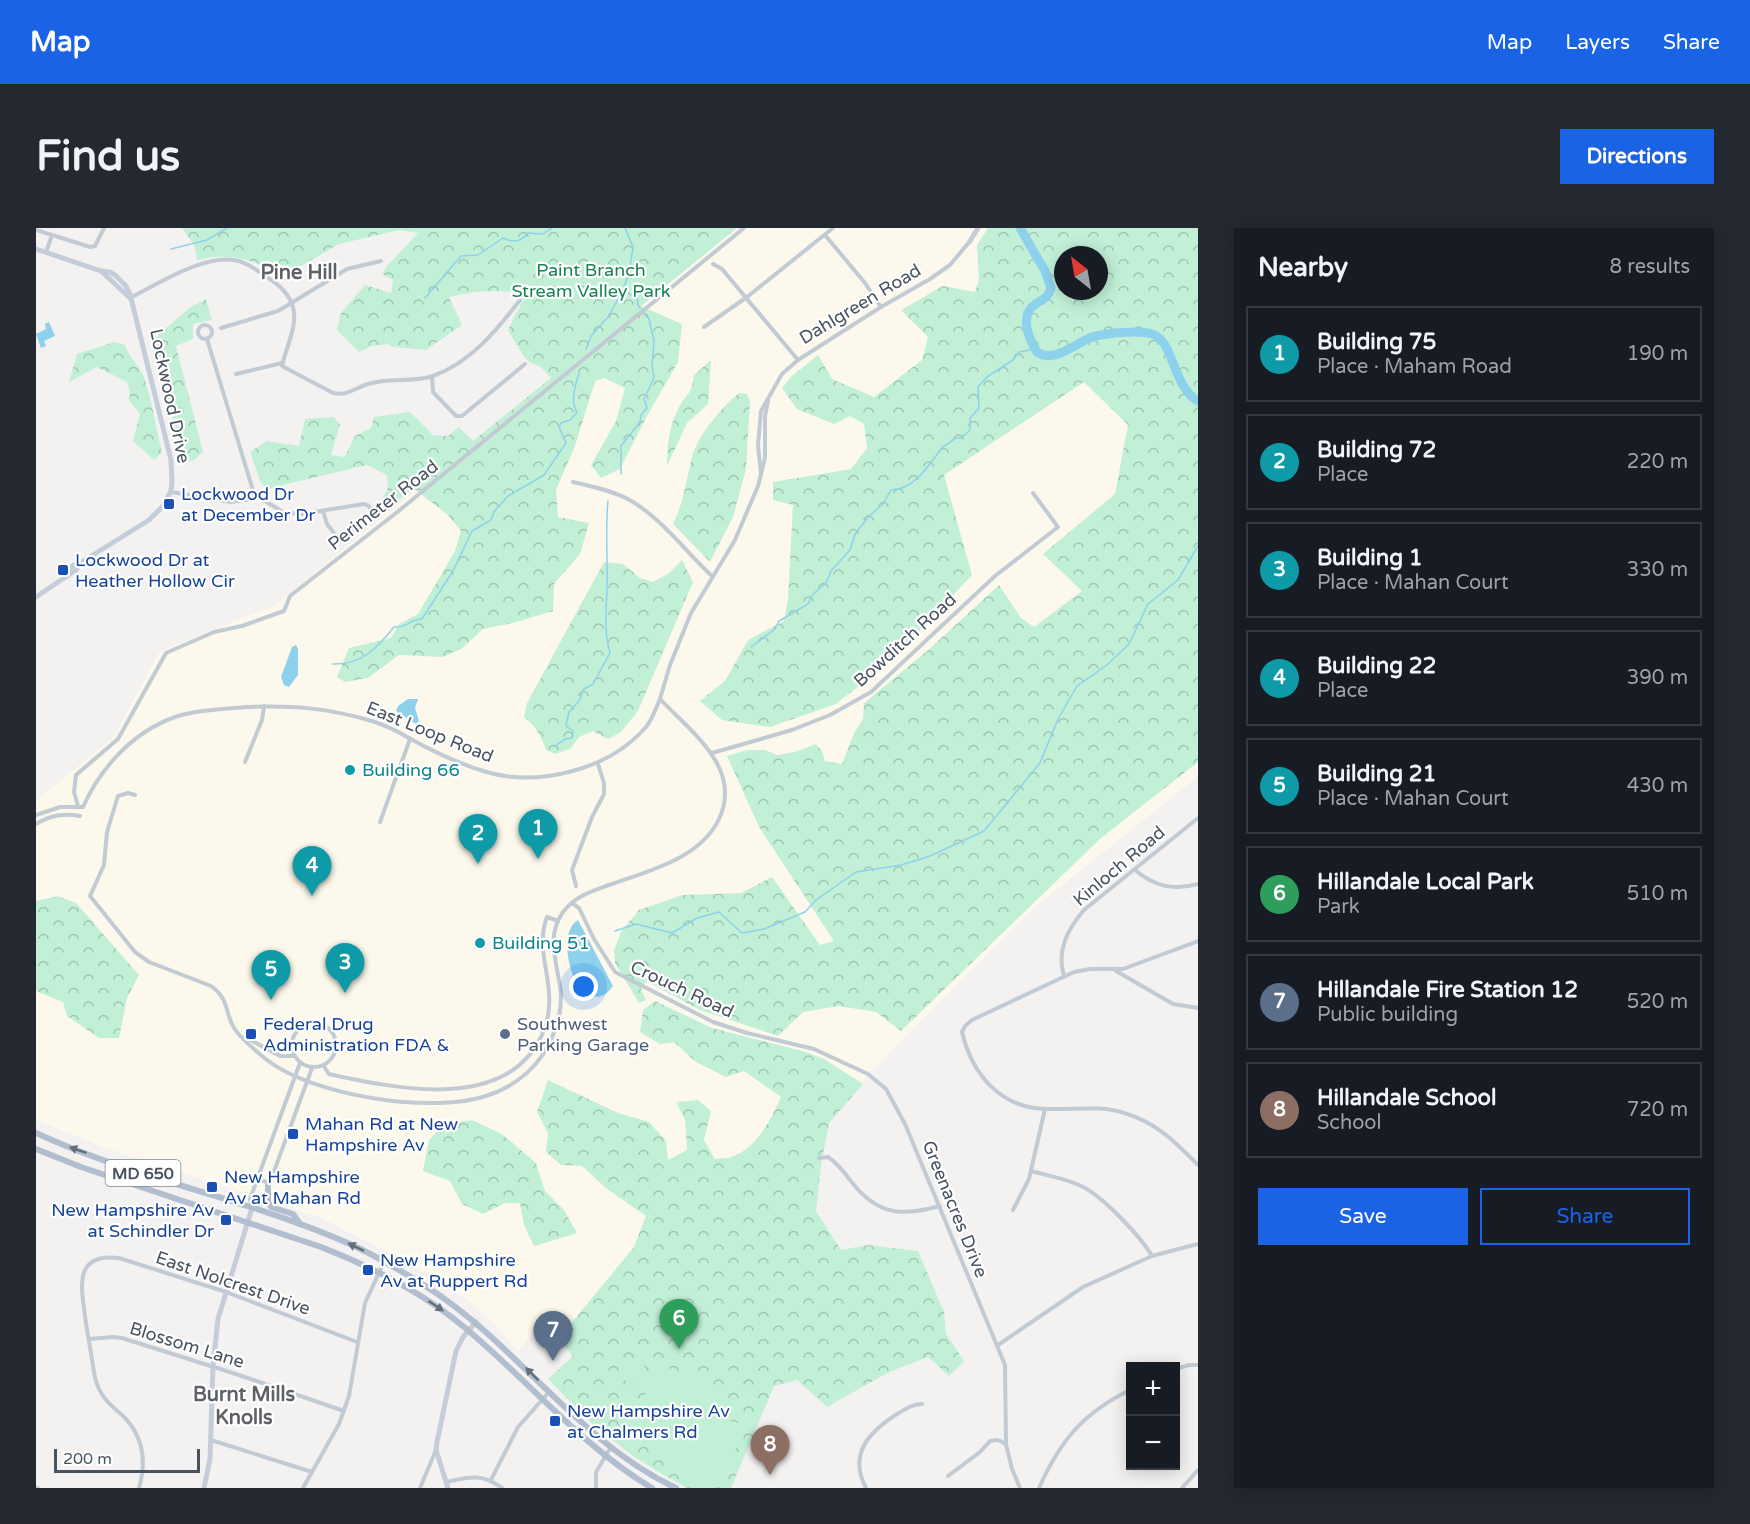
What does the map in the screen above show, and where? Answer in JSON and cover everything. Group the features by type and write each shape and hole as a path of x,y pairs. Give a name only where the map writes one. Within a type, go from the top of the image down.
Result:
{"main road":[{"name":"MD 650","path":"36,1133 156,1177 300,1224 344,1241 384,1262 428,1287 476,1323 611,1447 636,1466 676,1488"},
{"name":"MD 650","path":"36,1149 92,1171 321,1247 379,1272 423,1298 469,1330 605,1456 652,1488"},
{"path":"269,1185 268,1202 271,1207 293,1214 300,1224"}],"street":[{"path":"36,229 90,247 95,246 104,228"},
{"name":"Perimeter Road","path":"78,806 74,792 76,776 118,739 166,653 214,632 242,626 284,611 290,596 744,228"},
{"path":"704,327 747,297 833,228"},
{"path":"970,241 976,230"},
{"path":"46,252 52,235"},
{"path":"825,235 866,283 881,307"},
{"name":"Dahlgreen Road","path":"624,749 648,725 660,699 670,665 691,613 735,540 765,458 765,416 769,394 782,374 798,360 950,265 970,241"},
{"name":"Lockwood Drive","path":"36,249 101,271 111,272 126,286 138,322 171,460 170,492 163,506 149,520 72,566 67,571 67,575 36,597"},
{"path":"130,298 189,269 218,260 235,260 245,263 281,286 292,303 294,322 282,364"},
{"path":"221,328 278,311 347,269 381,261"},
{"path":"713,264 722,269 747,297 798,360"},
{"path":"236,374 282,364 333,393 341,394 369,383 432,376 471,354 506,319 520,300"},
{"path":"207,339 255,497"},
{"path":"432,376 433,392 456,416 462,416 525,364"},
{"path":"573,482 601,488 627,499 649,514 713,577"},
{"path":"170,492 231,502 255,497 265,499 278,509 291,514 363,504 369,506 371,512 370,516 340,541 327,524 323,511"},
{"name":"Bowditch Road","path":"712,753 792,730 830,715 871,692 995,576 1058,527 1033,493"},
{"path":"135,795 128,793 118,796 107,832 104,866 90,897 135,952 149,962 211,986 226,1001 234,1028 240,1035 269,1061 295,1077 365,1097 421,1102 471,1100 492,1094 515,1082 539,1061 548,1048 556,1027 561,995 553,936 558,921 572,903 591,891 687,854 704,840 721,815 725,798 725,781 721,767 712,753 660,699"},
{"path":"245,762 262,720 264,706"},
{"name":"East Loop Road","path":"78,806 83,807 91,789 123,750 151,728 175,717 197,712 264,706 325,709 398,731 410,739 486,772 516,776 545,776 576,771 598,764 624,749"},
{"path":"380,822 410,739"},
{"path":"576,886 572,870 592,817 604,794 604,783 598,764"},
{"path":"36,815 51,808 78,806"},
{"path":"36,824 48,817 58,815 80,816"},
{"name":"Kinloch Road","path":"1064,976 1061,952 1070,929 1084,910 1198,818"},
{"path":"1135,870 1151,882 1163,886 1180,888 1198,884"},
{"name":"Crouch Road","path":"572,903 579,908 594,939 615,972 712,1022 747,1033"},
{"path":"323,1065 329,1074 376,1084 404,1087 468,1088 488,1084 506,1076 528,1057 544,1030 550,1000 542,953 543,932 547,917 558,921"},
{"path":"1198,941 1116,970 1090,969 1064,976 972,1020 963,1030 973,1063 992,1089 1010,1101 1045,1109 1113,1110 1135,1116 1162,1131 1198,1165"},
{"path":"1116,970 1173,1004 1198,1008"},
{"path":"309,1022 319,1022 331,1031 336,1045 332,1057 323,1065 312,1068 300,1063 294,1056 292,1044 297,1030 309,1022"},
{"name":"Greenacres Drive","path":"747,1033 814,1049 868,1074 886,1089 901,1116 998,1345 1006,1374 1006,1444 1012,1469 1020,1488"},
{"path":"240,1035 280,1056 294,1056"},
{"path":"204,1488 212,1440 213,1366 218,1319 249,1223 252,1208 250,1199 300,1063"},
{"path":"252,1208 262,1204 312,1068"},
{"path":"1013,1210 1024,1192 1031,1171 1045,1109"},
{"path":"819,1158 828,1157 834,1161 860,1192 881,1208 907,1213 939,1206"},
{"path":"1031,1171 1070,1182 1092,1192 1132,1231 1152,1256"},
{"path":"257,1179 269,1185"},
{"path":"998,1345 1077,1290 1152,1256 1198,1244"},
{"name":"East Nolcrest Drive","path":"89,1339 81,1285 85,1269 99,1258 106,1256 119,1258 226,1292 357,1342"},
{"path":"303,1488 344,1411 349,1396 365,1303 384,1262"},
{"path":"420,1488 435,1450 456,1351 476,1323"},
{"name":"Blossom Lane","path":"89,1339 122,1338 213,1366 344,1411"},
{"path":"89,1339 99,1391 105,1401 130,1424 142,1447 144,1468 139,1488"},
{"path":"1180,1368 1198,1365"},
{"path":"491,1480 518,1427 549,1391"},
{"path":"1039,1488 1057,1452 1079,1424 1105,1404 1126,1393"},
{"path":"866,1488 860,1467 862,1451 869,1435 879,1425 914,1404 922,1404"},
{"path":"212,1440 312,1472"},
{"path":"948,1476 980,1452 990,1441 998,1440 1006,1444"},
{"path":"596,1488 597,1472 611,1447"},
{"path":"435,1450 447,1485 470,1477 491,1480 502,1488"},
{"path":"1182,1488 1198,1470"}],"shaded area":[{"path":"737,228 1198,228 1198,776 1035,907 806,1137 667,1208 564,1332 547,1317 518,1351 469,1301 408,1262 321,1218 103,1147 36,1120 36,801 113,738 160,651 274,606"}],"green space":[{"name":"Paint Branch Stream Valley Park","path":"182,228 737,228 641,306 682,324 678,362 620,469 601,478 591,465 616,421 625,388 604,378 595,381 575,446 556,490 558,517 589,523 580,554 554,584 553,611 483,629 461,649 443,657 399,655 368,678 345,682 337,677 349,648 391,638 399,624 418,614 455,551 461,531 448,515 413,488 381,515 378,507 388,488 387,475 367,465 266,489 260,481 250,452 267,441 299,446 305,419 334,417 340,425 331,455 345,457 355,436 371,428 374,417 410,412 433,435 448,436 459,427 473,441 551,378 541,367 524,357 508,330 526,294 488,291 449,297 462,325 426,350 392,347 388,344 372,346 359,352 337,330 341,313 365,285 391,293 393,280 382,274 418,233 399,230 339,244 282,277 262,266 242,259 220,257 197,260 194,245"},
{"path":"988,228 1198,228 1198,762 1101,838 901,1031 876,1012 839,1006 803,1012 778,1036 700,1010 646,981 641,989 646,1000 639,1003 615,963 614,950 622,930 639,910 682,895 741,893 772,877 820,945 834,941 759,827 727,756 747,750 765,750 777,755 795,752 816,744 822,751 825,761 842,764 854,733 863,719 864,703 926,652 999,585 1021,618 1034,627 1082,591 1043,554 1115,494 1128,425 1084,382 944,475 972,575 894,658 836,704 770,727 722,720 700,701 725,681 748,640 784,621 788,599 793,505 773,500 773,482 851,469 867,448 864,424 850,416 834,424 797,409 782,388 792,376 818,355 832,379 874,397 922,360 928,337 901,310 943,286 975,292 979,280 977,245"},
{"path":"206,299 212,320 193,324 193,339 176,346 203,452 194,460 184,463 154,339 189,308"},
{"path":"114,342 125,345 144,377 162,453 154,460 133,441 140,414 129,401 130,393 127,382 97,367 69,382 77,354"},
{"path":"711,360 708,404 687,423 667,466 672,423 690,391 694,375"},
{"path":"739,393 747,394 750,401 746,469 733,517 710,562 673,524 699,440 718,414"},
{"path":"682,560 693,582 638,711 621,732 608,739 593,731 579,737 570,749 555,754 546,750 538,732 524,717 527,703 604,562 623,564 640,578 653,582 669,573"},
{"path":"58,896 76,903 139,975 127,998 119,1038 99,1038 67,1016 63,1002 36,991 36,901"},
{"path":"655,1001 712,1028 806,1052 824,1059 863,1084 829,1123 816,1211 841,1250 868,1245 918,1251 944,1312 946,1334 964,1361 949,1376 928,1357 889,1372 827,1407 797,1380 774,1386 731,1488 687,1488 662,1474 633,1456 590,1422 548,1379 573,1356 559,1338 634,1247 646,1216 607,1189 582,1166 561,1165 546,1152 548,1133 537,1112 548,1080 618,1113 649,1122 666,1141 668,1160 687,1150 685,1120 676,1102 698,1100 711,1111 704,1140 715,1159 732,1157 750,1146 768,1123 781,1097 744,1071 726,1077 696,1062 674,1042 660,1044 640,1032 643,1010"},
{"path":"472,1120 502,1134 536,1163 545,1191 564,1210 577,1233 534,1246 524,1225 520,1203 505,1203 483,1214 462,1204 450,1181 423,1171 429,1140 445,1124"},
{"path":"631,1357 646,1368 632,1386 618,1375"},
{"path":"666,1367 721,1392 716,1406 706,1420 728,1420 748,1428 713,1488 709,1488 654,1452 669,1439 647,1436 629,1423 660,1368"}],"water":[{"path":"49,322 55,336 44,341 46,346 41,348 36,334 46,329 45,324"},
{"path":"296,645 298,675 289,687 284,685 281,677 292,647"},
{"path":"408,699 418,699 415,708 419,721 416,724 396,711 398,706"},
{"path":"578,920 613,986 603,995 596,997 581,992 570,966 568,934"}],"waterway":[{"path":"171,249 207,240 227,228"},
{"path":"425,298 461,256 478,255 503,238 517,241 528,233 543,234 552,228"},
{"path":"586,349 591,336 608,317 629,274 633,247 625,228"},
{"path":"1020,228 1045,271 1051,288 1046,297 1028,312 1026,324 1037,352 1051,356 1092,337 1105,334 1131,332 1152,334 1165,345 1183,385 1198,401"},
{"path":"624,291 637,298 640,308"},
{"path":"621,474 621,446 640,422 641,415 647,408 644,399 654,378 652,365 654,341 649,319 645,315"},
{"path":"751,647 775,629 779,621 808,604 812,595 826,583 831,571 850,550 855,534 869,516 883,504 891,490 907,486 914,481 943,447 955,438 961,438 970,430 970,418 979,408 978,387 987,377 1013,360 1019,352 1035,349"},
{"path":"333,664 343,664 361,658 375,648 394,627 422,619 453,571 472,531 491,520 494,512 508,496 544,475 566,443 559,427 561,423 570,420 577,413 574,398 579,373"},
{"path":"555,746 565,739 572,738 573,731 566,726 569,712 579,701 584,689 593,684 610,653 606,622 608,501"},
{"path":"615,931 636,924 672,933 697,918 719,912 742,933 764,929 805,912 816,900 856,872 901,865 930,856 984,831 1040,763 1058,719 1077,686 1107,665 1129,644 1148,604 1178,580 1198,546"}],"place":[{"name":"Lockwood Dr at December Dr","path":"169,504"},
{"name":"Lockwood Dr at Heather Hollow Cir","path":"63,570"},
{"name":"Building 66","path":"350,770"},
{"name":"Building 75","path":"538,859"},
{"name":"Building 72","path":"478,864"},
{"name":"Building 22","path":"312,896"},
{"name":"Building 51","path":"480,943"},
{"name":"Building 1","path":"345,993"},
{"name":"Building 21","path":"271,1000"},
{"name":"Federal Drug Administration FDA &","path":"251,1034"},
{"name":"Southwest Parking Garage","path":"505,1034"},
{"name":"Mahan Rd at New Hampshire Av","path":"293,1134"},
{"name":"New Hampshire Av at Mahan Rd","path":"212,1187"},
{"name":"New Hampshire Av at Schindler Dr","path":"226,1220"},
{"name":"New Hampshire Av at Ruppert Rd","path":"368,1270"},
{"name":"Hillandale Local Park","path":"679,1349"},
{"name":"Hillandale Fire Station 12","path":"553,1361"},
{"name":"New Hampshire Av at Chalmers Rd","path":"555,1421"},
{"name":"Hillandale School","path":"770,1475"}],"district":[{"name":"Pine Hill","path":"299,272"},
{"name":"Burnt Mills Knolls","path":"244,1406"}]}
